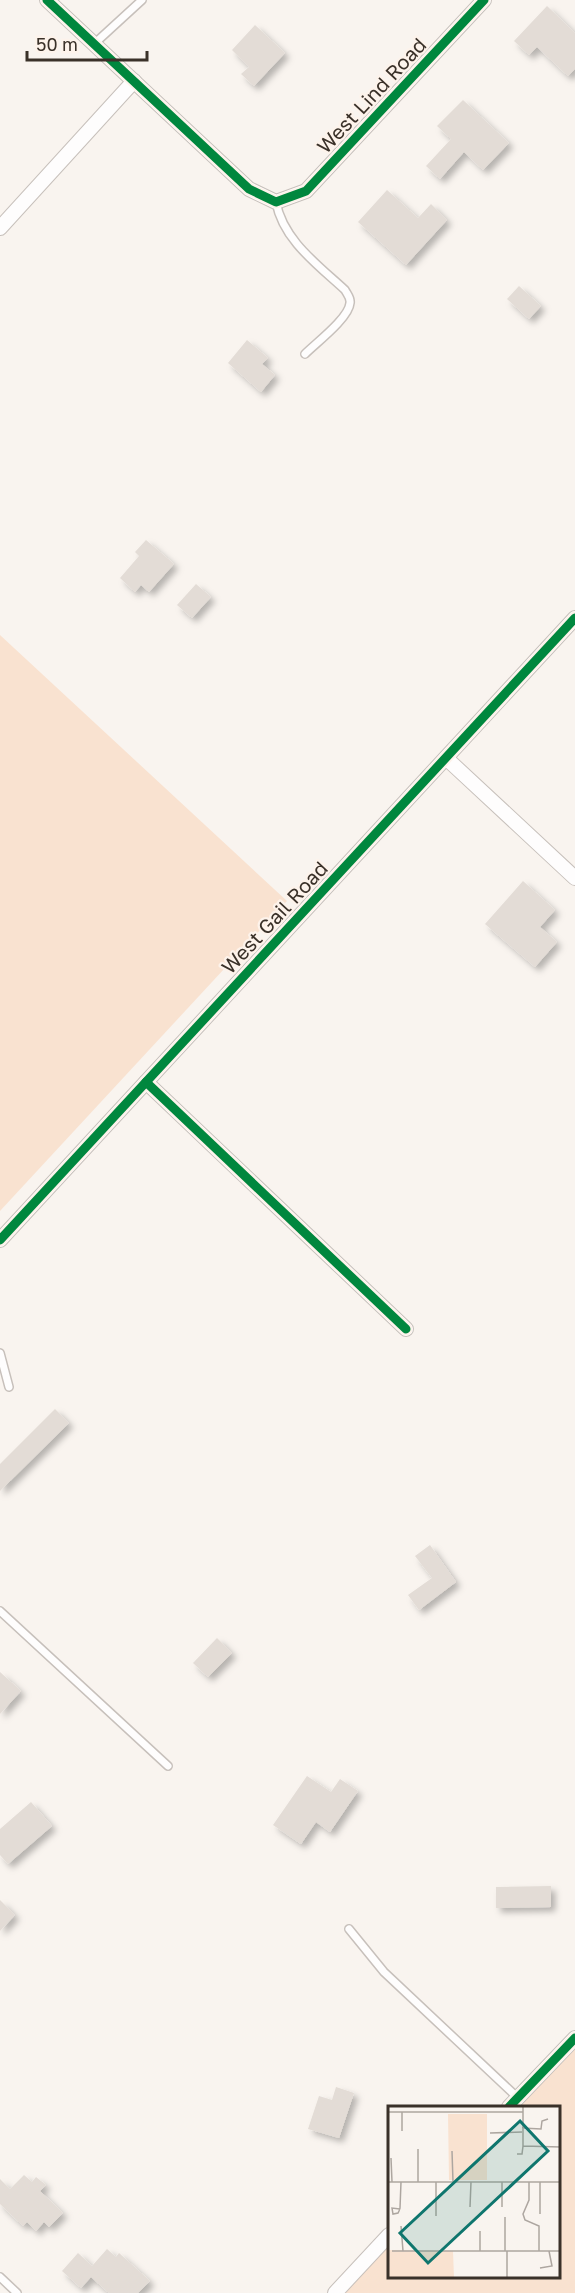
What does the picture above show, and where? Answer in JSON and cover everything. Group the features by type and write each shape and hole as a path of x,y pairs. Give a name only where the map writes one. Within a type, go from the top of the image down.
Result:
{"street":[{"path":"47,0 249,189 276,202"},
{"name":"West Lind Road","path":"276,202 306,191 484,0"},
{"path":"0,228 134,81"},
{"name":"West Gail Road","path":"0,1240 575,618"},
{"path":"446,758 575,878"},
{"path":"146,1082 406,1329"},
{"path":"514,2103 575,2038"},
{"path":"335,2293 388,2236"}],"lane":[{"path":"94,44 142,0"},
{"path":"276,202 278,215 292,237 350,297 347,313 305,354"},
{"path":"0,1353 9,1386"},
{"path":"0,1611 168,1766"},
{"path":"349,1929 384,1972 514,2103"},
{"path":"0,2277 17,2293"}],"shaded area":[{"path":"0,635 287,901 0,1211"},
{"path":"575,2047 575,2293 337,2293 388,2240 388,2278 560,2278 560,2106 518,2106"}],"building":[{"path":"547,6 575,33 575,69 568,76 537,47 529,55 514,41"},
{"path":"255,25 285,53 254,86 241,74 249,67 232,50"},
{"path":"463,100 509,143 483,170 464,152 440,179 426,166 451,139 437,126"},
{"path":"387,190 418,218 431,204 447,220 406,265 358,222"},
{"path":"519,286 541,306 529,319 507,299"},
{"path":"247,340 268,358 262,364 275,375 261,392 228,363"},
{"path":"146,540 174,564 149,592 141,585 135,592 120,578 139,556 135,552"},
{"path":"196,584 211,597 192,618 177,605"},
{"path":"523,881 555,910 540,927 557,942 535,967 485,924"},
{"path":"55,1409 69,1423 0,1491 0,1464"},
{"path":"430,1545 456,1582 419,1610 408,1595 432,1578 415,1556"},
{"path":"217,1638 232,1653 208,1677 193,1663"},
{"path":"0,1672 21,1691 0,1714"},
{"path":"307,1776 331,1792 340,1779 358,1791 330,1832 316,1822 301,1844 273,1825"},
{"path":"31,1802 52,1826 8,1864 0,1855 0,1829"},
{"path":"551,1886 551,1907 496,1908 496,1887"},
{"path":"0,1900 15,1915 0,1931"},
{"path":"336,2087 354,2093 339,2138 308,2129 319,2096 332,2100"},
{"path":"24,2175 32,2182 36,2177 46,2185 40,2191 63,2213 49,2227 44,2222 36,2231 27,2222 23,2226 0,2204 0,2179 10,2189"},
{"path":"107,2249 116,2257 119,2253 150,2281 138,2293 109,2293 91,2277 81,2288 62,2271 78,2253 92,2266"}],"cycle path":[{"path":"47,0 249,189 276,202 306,191 484,0"},
{"path":"0,1240 575,618"},
{"path":"146,1082 406,1329"},
{"path":"510,2106 575,2038"}]}
